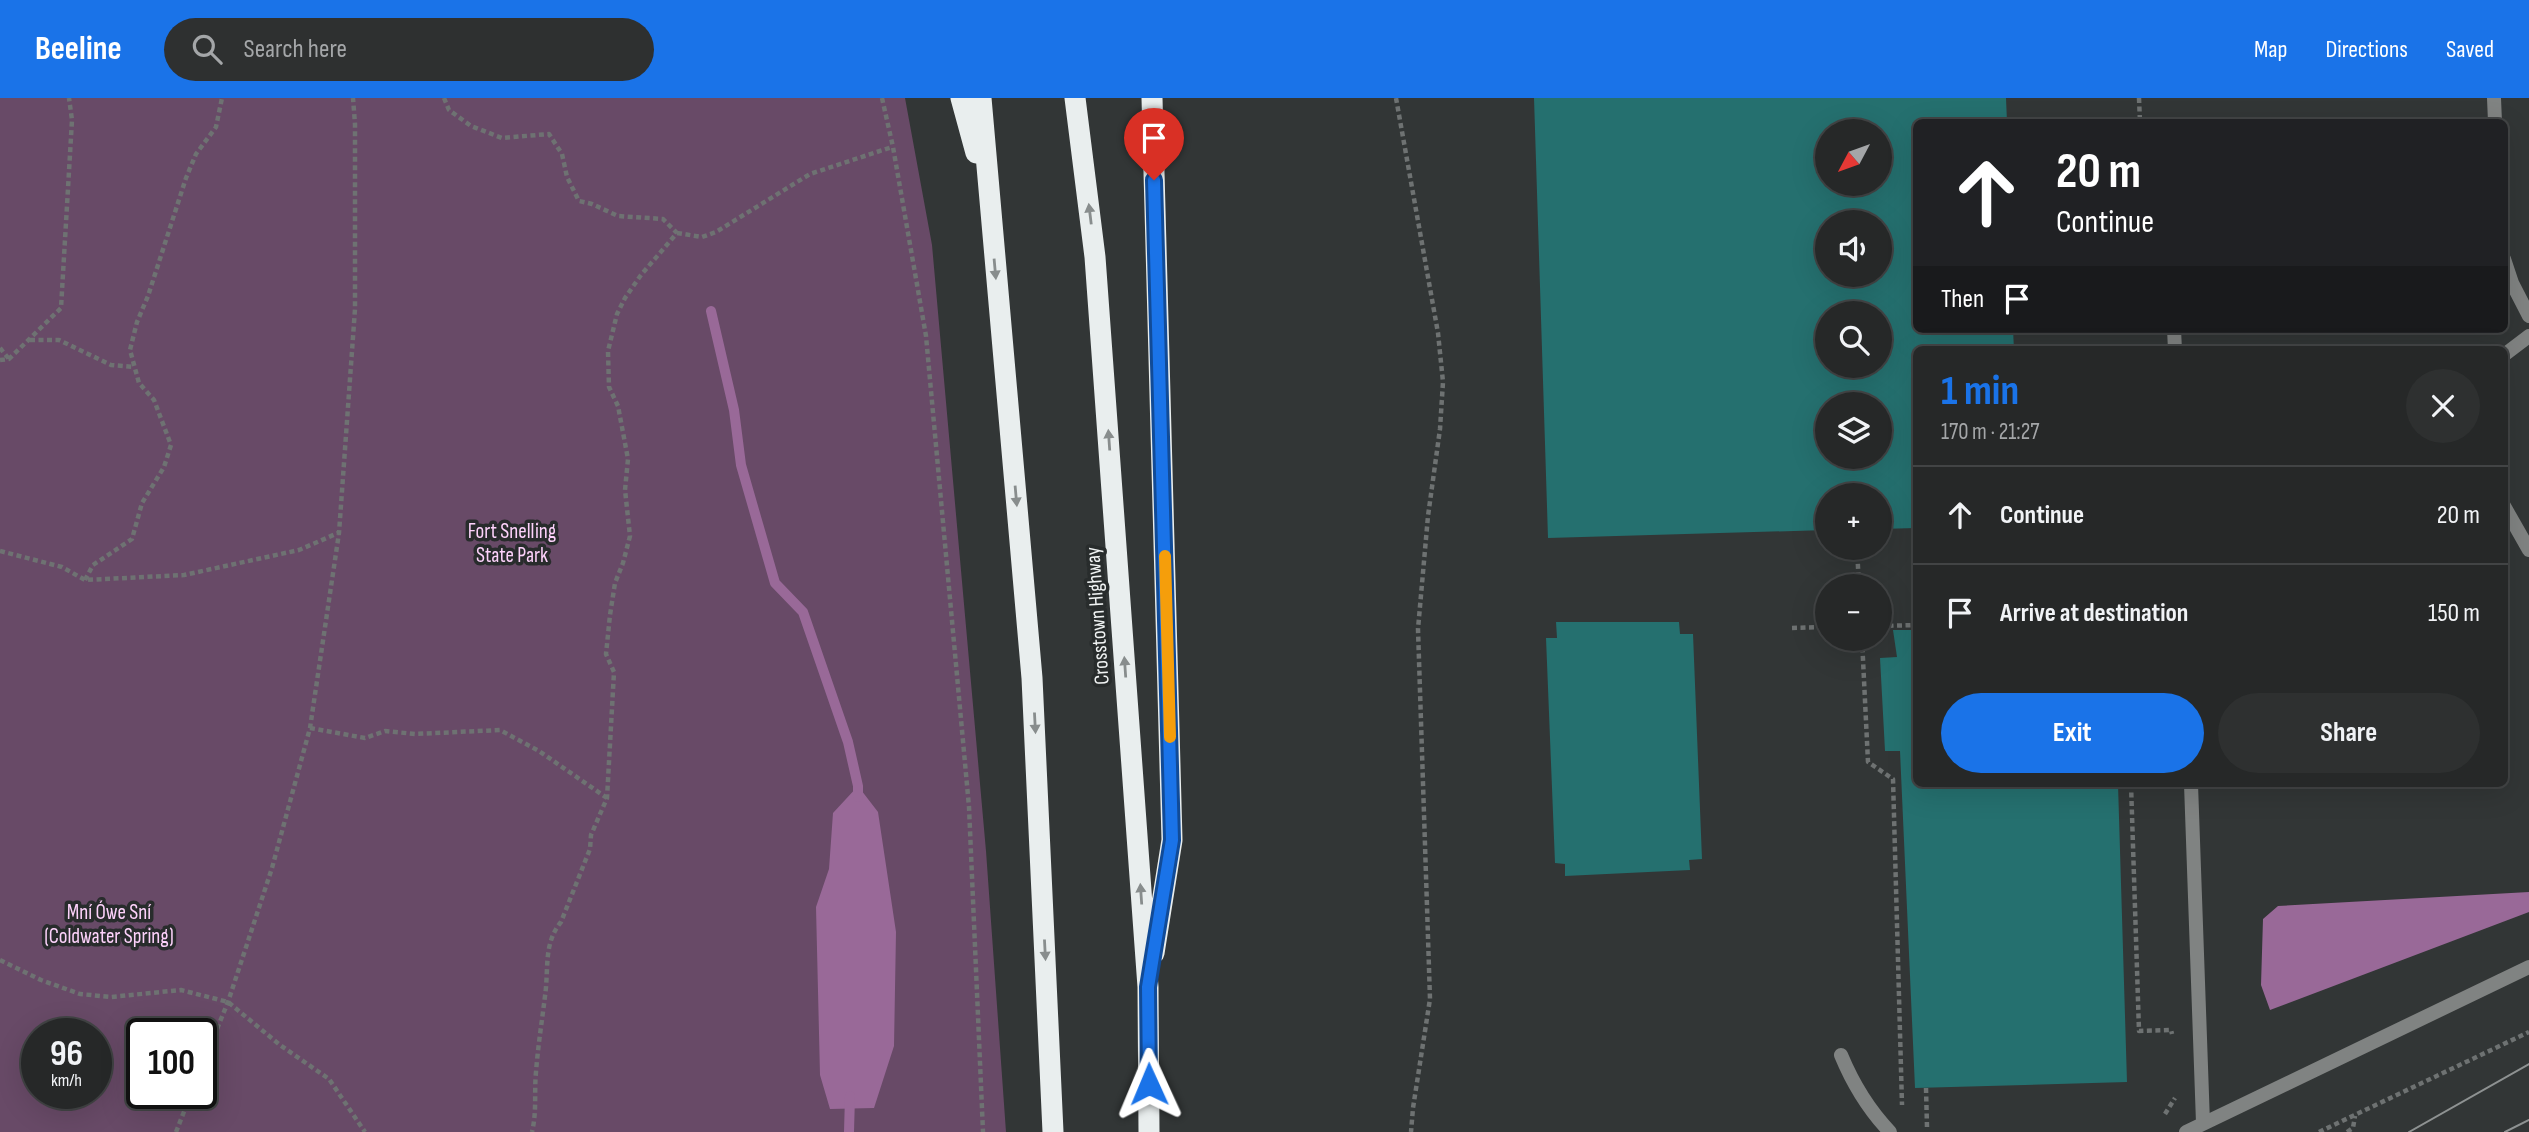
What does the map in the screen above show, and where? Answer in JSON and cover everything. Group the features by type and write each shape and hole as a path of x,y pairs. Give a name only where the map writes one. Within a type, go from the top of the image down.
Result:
{"highway":[{"path":"961,98 989,201"},
{"path":"981,98 1032,678 1054,1132"},
{"name":"Crosstown Highway","path":"1075,98 1096,257 1148,987 1149,1132"},
{"path":"1148,987 1172,840 1152,98"}],"lane":[{"path":"2494,98 2495,119"},
{"path":"2508,271 2529,316"},
{"path":"2508,352 2529,336"},
{"path":"2508,513 2529,550"},
{"path":"2192,787 2203,1123"},
{"path":"2186,1132 2529,967"},
{"path":"1841,1055 1851,1079 1874,1116 1890,1132"}],"path":[{"path":"0,360 9,359 61,308 72,120 69,98"},
{"path":"85,580 93,565 132,539 142,503 164,467 171,445 154,400 139,383 130,351 137,322 186,178 195,154 216,127 222,98"},
{"path":"217,1029 272,868 310,728 339,533 355,309 353,98"},
{"path":"444,98 449,110 471,125 502,138 549,134 562,154 567,177 579,201 618,216 663,219 677,233 702,237 716,232 810,174 893,147"},
{"path":"882,98 893,147 927,350 969,807 983,1132"},
{"path":"1396,98 1438,333 1443,382 1418,629 1430,999 1411,1132"},
{"path":"2139,98 2140,119"},
{"path":"532,1132 537,1107 536,1076 546,994 546,958 552,932 561,922 590,849 591,835 607,798 614,673 606,654 615,583 624,563 630,536 625,490 628,459 618,406 610,387 607,351 617,314 625,298 640,275 677,233"},
{"path":"29,340 59,340 111,365 134,368"},
{"path":"0,348 9,359"},
{"path":"0,551 62,568 85,580 184,575 299,550 339,533"},
{"path":"1892,626 1913,625"},
{"path":"1792,628 1815,627"},
{"path":"1863,651 1868,762 1894,779 1902,1108"},
{"path":"310,728 365,738 385,731 415,734 500,730 539,751 607,798"},
{"path":"2131,787 2138,1031 2171,1030 2172,1044"},
{"path":"0,960 41,980 80,994 111,997 181,990 228,1002 279,1045 329,1079 365,1132"},
{"path":"2319,1132 2529,1032"},
{"path":"1926,1088 1927,1127"},
{"path":"2171,1123 2165,1113 2176,1097"},
{"path":"176,1132 185,1109"},
{"path":"2347,1132 2353,1128 2355,1115"}],"green space":[{"name":"Fort Snelling State Park","path":"0,98 905,98 932,245 986,851 1006,1132 0,1132"}],"shaded area":[{"path":"858,786 878,812 896,932 894,1046 874,1108 830,1109 820,1075 816,907 829,869 833,813"},
{"path":"2529,892 2529,912 2270,1010 2261,985 2263,919 2278,906"}],"building":[{"path":"1534,98 2006,98 2007,119 1913,119 1913,333 2013,333 2014,346 1913,346 1913,528 1892,529 1892,483 1815,483 1815,530 1548,538"},
{"path":"1556,622 1679,622 1680,634 1693,634 1702,859 1689,860 1690,870 1565,876 1565,864 1555,863 1546,638 1557,638"},
{"path":"1893,630 1913,630 1913,787 2118,787 2127,1082 1915,1088 1900,751 1885,751 1880,658 1897,657"}],"waterway":[{"path":"711,311 734,410 741,465 775,583 803,612 848,742 858,797"},
{"path":"849,1132 850,1096"}],"tram line":[{"path":"2409,1132 2529,1064"},
{"path":"2505,1132 2529,1120"}],"slow traffic":[{"path":"1165,556 1170,737"}],"route":[{"path":"1149,1084 1148,987 1172,840 1154,180"}],"park label":[{"name":"Mní Ówe Sní (Coldwater Spring)","path":"109,924"}]}
